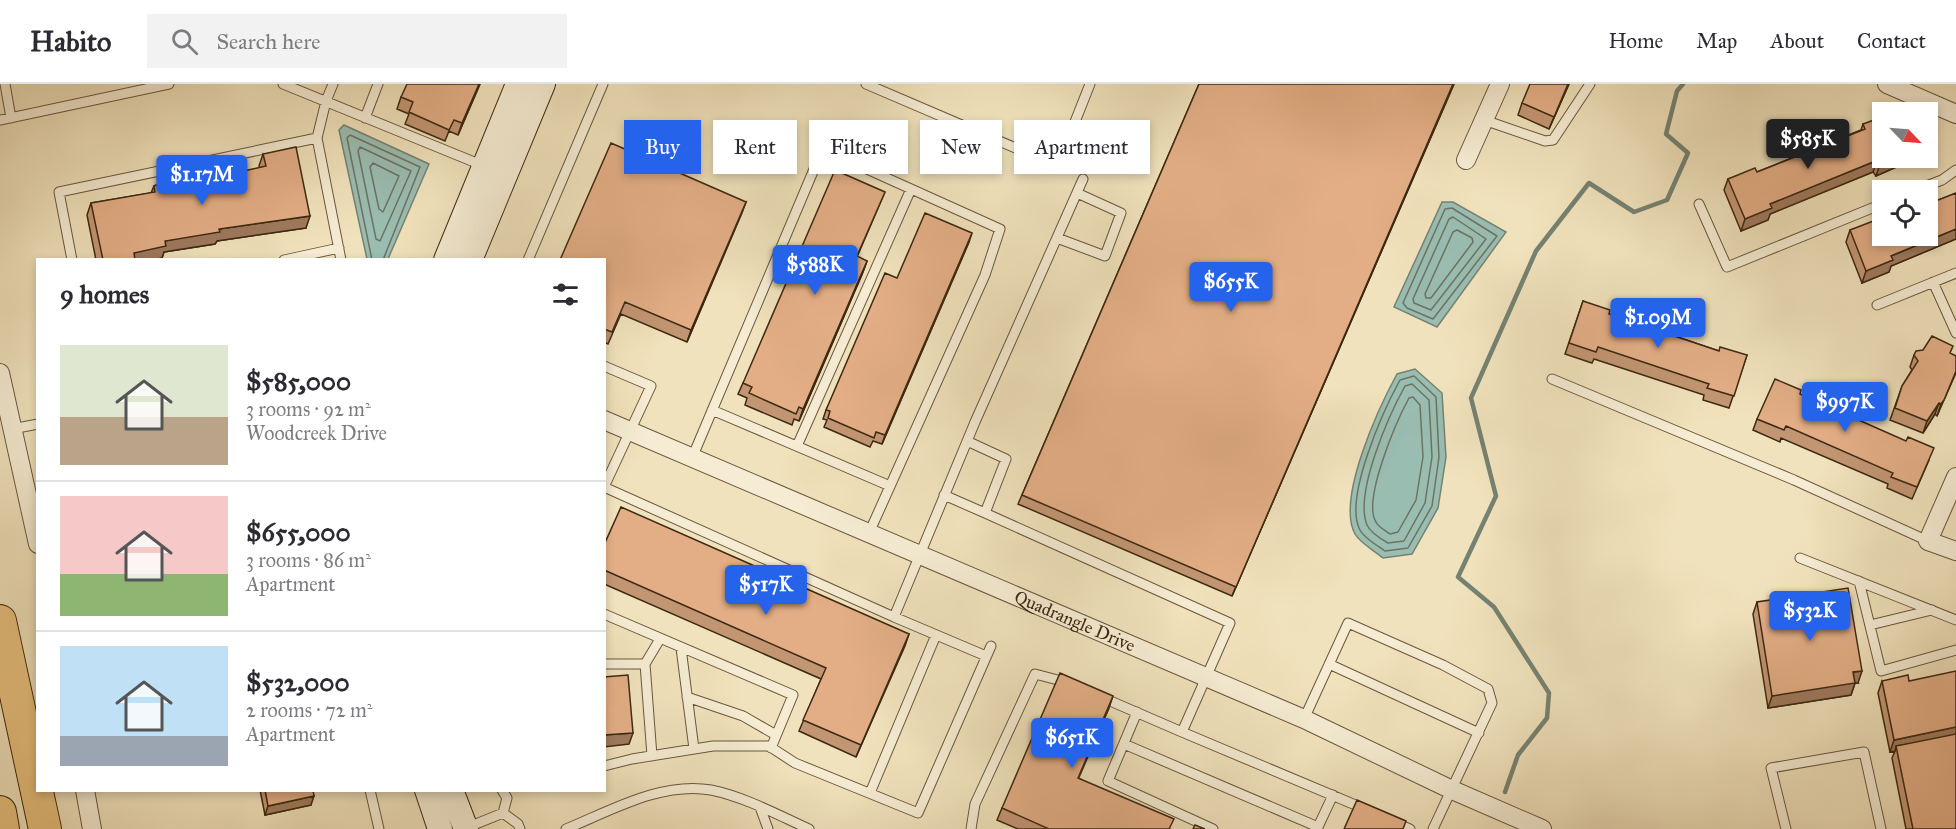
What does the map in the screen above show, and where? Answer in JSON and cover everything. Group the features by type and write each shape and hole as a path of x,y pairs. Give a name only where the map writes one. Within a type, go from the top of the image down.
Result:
{"highway":[{"path":"0,621 36,787"},
{"path":"37,792 45,829"},
{"path":"0,812 3,829"}],"street":[{"path":"447,258 518,84"},
{"path":"471,258 543,84"},
{"path":"1466,159 1500,84"},
{"path":"1887,84 1956,114"},
{"path":"0,373 36,535"},
{"name":"Quadrangle Drive","path":"606,421 1304,719 1450,789 1542,829"},
{"path":"1956,477 1928,541 1956,551"},
{"path":"85,792 92,829"},
{"path":"428,792 440,829"},
{"path":"452,792 465,829"}],"lane":[{"path":"5,84 10,118"},
{"path":"0,120 169,84"},
{"path":"333,84 326,101 317,138 341,258"},
{"path":"365,117 378,84"},
{"path":"529,258 603,84"},
{"path":"866,84 1046,161 1067,142 1090,84"},
{"path":"1484,120 1545,141 1553,140 1590,84"},
{"path":"286,85 484,166"},
{"path":"72,258 59,192 317,138"},
{"path":"692,458 820,155 849,161 1000,229 984,275 869,533"},
{"path":"1938,182 1956,170"},
{"path":"894,617 918,554 1083,179"},
{"path":"797,446 911,189"},
{"path":"1057,238 1105,256 1121,213 1077,193"},
{"path":"1699,204 1727,267 1872,208"},
{"path":"293,258 339,248"},
{"path":"1876,306 1956,273"},
{"path":"1933,282 1956,333"},
{"path":"606,367 651,386 606,483"},
{"path":"1552,378 1794,480 1928,541"},
{"path":"712,410 890,486"},
{"path":"12,429 36,424"},
{"path":"967,441 1006,459 985,513"},
{"path":"606,488 986,656"},
{"path":"944,495 1230,623 1182,732"},
{"path":"1800,558 1956,620"},
{"path":"1858,581 1881,671 1956,650"},
{"path":"1870,625 1932,610"},
{"path":"606,615 793,695 771,748"},
{"path":"1304,719 1348,623 1443,665 1488,689 1492,703 1433,829"},
{"path":"870,793 936,635"},
{"path":"652,756 645,664 660,639"},
{"path":"606,766 713,746 771,748 795,763 918,813 991,645"},
{"path":"681,648 694,749"},
{"path":"606,664 645,664"},
{"path":"1329,664 1479,733"},
{"path":"971,829 975,804 1035,674 1078,687"},
{"path":"1089,691 1372,812"},
{"path":"687,697 743,716 776,735"},
{"path":"1137,712 1108,781 1213,829"},
{"path":"1124,744 1318,828 1333,795"},
{"path":"1786,829 1772,768 1864,752 1881,829"},
{"path":"566,829 641,798 673,790 709,790 760,807 809,829"},
{"path":"370,792 379,829"},
{"path":"503,792 507,798 503,813"},
{"path":"760,807 768,829"},
{"path":"465,829 503,813"},
{"path":"503,813 518,824 520,829"},
{"path":"1381,816 1410,829"}],"water":[{"path":"344,125 429,164 388,258 367,258 339,130"},
{"path":"1442,202 1453,202 1506,232 1437,327 1394,307"},
{"path":"1415,369 1442,393 1446,457 1438,508 1412,554 1383,558 1355,534 1351,518 1351,499 1362,453 1389,389 1397,374"}],"building":[{"path":"407,84 479,84 462,123 454,120 449,130 409,112 413,102 401,97"},
{"path":"1199,84 1453,84 1236,587 1022,495"},
{"path":"1530,84 1568,84 1554,117 1522,103"},
{"path":"1872,121 1872,162 1770,204 1772,208 1745,219 1728,179 1755,168 1757,172 1865,129 1863,124"},
{"path":"611,143 624,149 624,174 682,174 746,202 691,330 625,302 612,332 606,330 606,258 561,258"},
{"path":"296,147 310,216 219,229 220,232 165,241 166,246 134,253 135,258 103,258 91,203 155,192 154,186 180,173 205,168 234,169 235,173 266,166 263,154"},
{"path":"833,174 844,174 885,192 857,256 867,261 803,409 799,407 796,414 749,393 752,387 743,383"},
{"path":"1956,193 1956,229 1938,236 1938,200"},
{"path":"925,213 972,233 885,435 876,432 874,438 828,418 830,411 826,410 885,273 897,278"},
{"path":"1872,222 1872,246 1915,246 1891,256 1893,260 1866,271 1850,230"},
{"path":"1583,301 1610,310 1609,314 1719,351 1720,347 1747,355 1734,396 1707,388 1709,384 1598,347 1596,352 1569,343"},
{"path":"1932,336 1953,346 1950,353 1956,356 1956,371 1944,400 1941,404 1939,403 1927,421 1895,408 1902,386 1918,361 1914,355 1916,351 1923,350"},
{"path":"1775,379 1801,390 1800,394 1906,441 1908,437 1934,448 1917,487 1891,477 1893,473 1786,426 1784,430 1757,419"},
{"path":"621,507 909,634 861,745 803,720 826,668 606,571 606,541"},
{"path":"1848,588 1862,671 1853,672 1855,683 1772,696 1757,602"},
{"path":"1956,671 1956,727 1894,740 1882,681 1908,675 1909,681"},
{"path":"1060,673 1113,696 1078,778 1174,819 1169,829 1049,829 1002,808"},
{"path":"628,675 633,733 606,735 606,677"},
{"path":"1956,734 1956,829 1913,829 1896,746"},
{"path":"265,792 313,792 314,796 268,806"},
{"path":"1357,800 1406,821 1403,829 1344,829"},
{"path":"1195,825 1205,829 1193,829"}],"waterway":[{"path":"1505,792 1518,755 1547,718 1549,693 1494,607 1458,577 1496,496 1471,398 1536,251 1589,183 1634,212 1667,200 1688,153 1666,134 1677,91 1683,84"}]}
